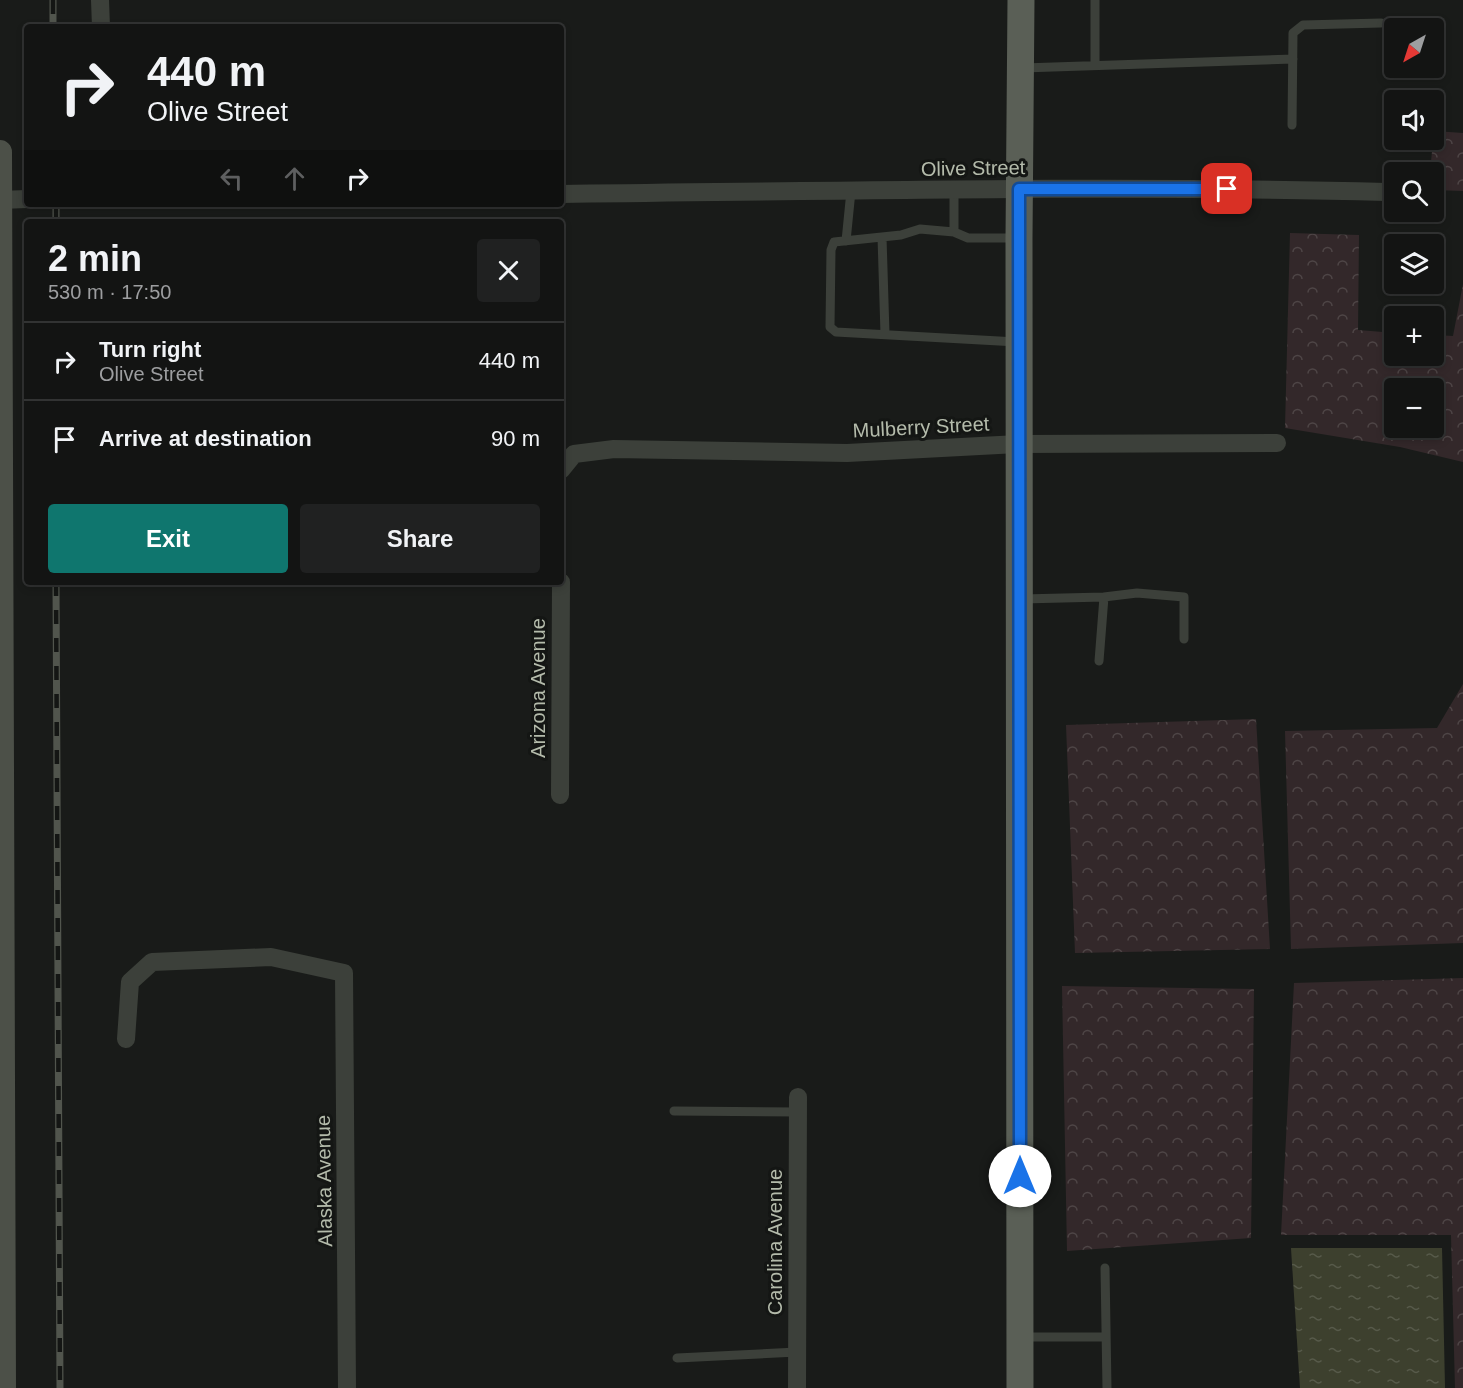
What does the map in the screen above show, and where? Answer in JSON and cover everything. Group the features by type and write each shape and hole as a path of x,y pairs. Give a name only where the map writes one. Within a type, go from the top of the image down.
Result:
{"main road":[{"path":"1020,1388 1019,189 1021,0"}],"street":[{"path":"100,0 101,24"},
{"path":"0,152 4,1388"},
{"name":"Olive Street","path":"564,194 1019,189 1270,189 1384,192"},
{"path":"0,200 24,199"},
{"name":"Mulberry Street","path":"566,465 574,454 614,449 847,453 1019,444 1277,443"},
{"name":"Arizona Avenue","path":"560,795 561,585"},
{"name":"Alaska Avenue","path":"126,1039 130,982 152,962 271,957 344,973 347,1388"},
{"name":"Carolina Avenue","path":"798,1104 798,1388"}],"lane":[{"path":"1095,0 1095,65"},
{"path":"1292,125 1293,33 1303,25 1381,23"},
{"path":"1020,68 1293,59"},
{"path":"954,190 954,232"},
{"path":"846,241 851,191"},
{"path":"1019,238 968,238 954,232 920,229 901,235 834,242 831,250 830,327 836,332 1019,342"},
{"path":"882,237 885,334"},
{"path":"1019,599 1104,597 1137,593 1184,597 1184,639"},
{"path":"1099,661 1104,597"},
{"path":"674,1111 798,1104"},
{"path":"1104,1268 1107,1388"},
{"path":"1020,1337 1106,1337"},
{"path":"677,1358 797,1352"}],"green space":[{"path":"1444,132 1463,133 1463,191 1444,190 1444,162 1431,162 1432,150 1444,150"},
{"path":"1290,233 1359,235 1358,330 1384,332 1384,366 1444,366 1444,336 1453,336 1463,284 1463,462 1400,447 1285,428"},
{"path":"1463,684 1463,943 1291,949 1285,731 1437,728"},
{"path":"1256,719 1270,949 1075,953 1066,725"},
{"path":"1463,978 1463,1388 1455,1388 1451,1235 1281,1235 1294,983"},
{"path":"1062,986 1254,989 1251,1238 1067,1251"}],"water":[{"path":"1291,1248 1442,1248 1445,1388 1300,1388"}],"railway":[{"path":"53,0 53,24"},
{"path":"56,207 56,219"},
{"path":"56,585 60,1388"}],"route":[{"path":"1020,1176 1019,189 1227,189"}]}
